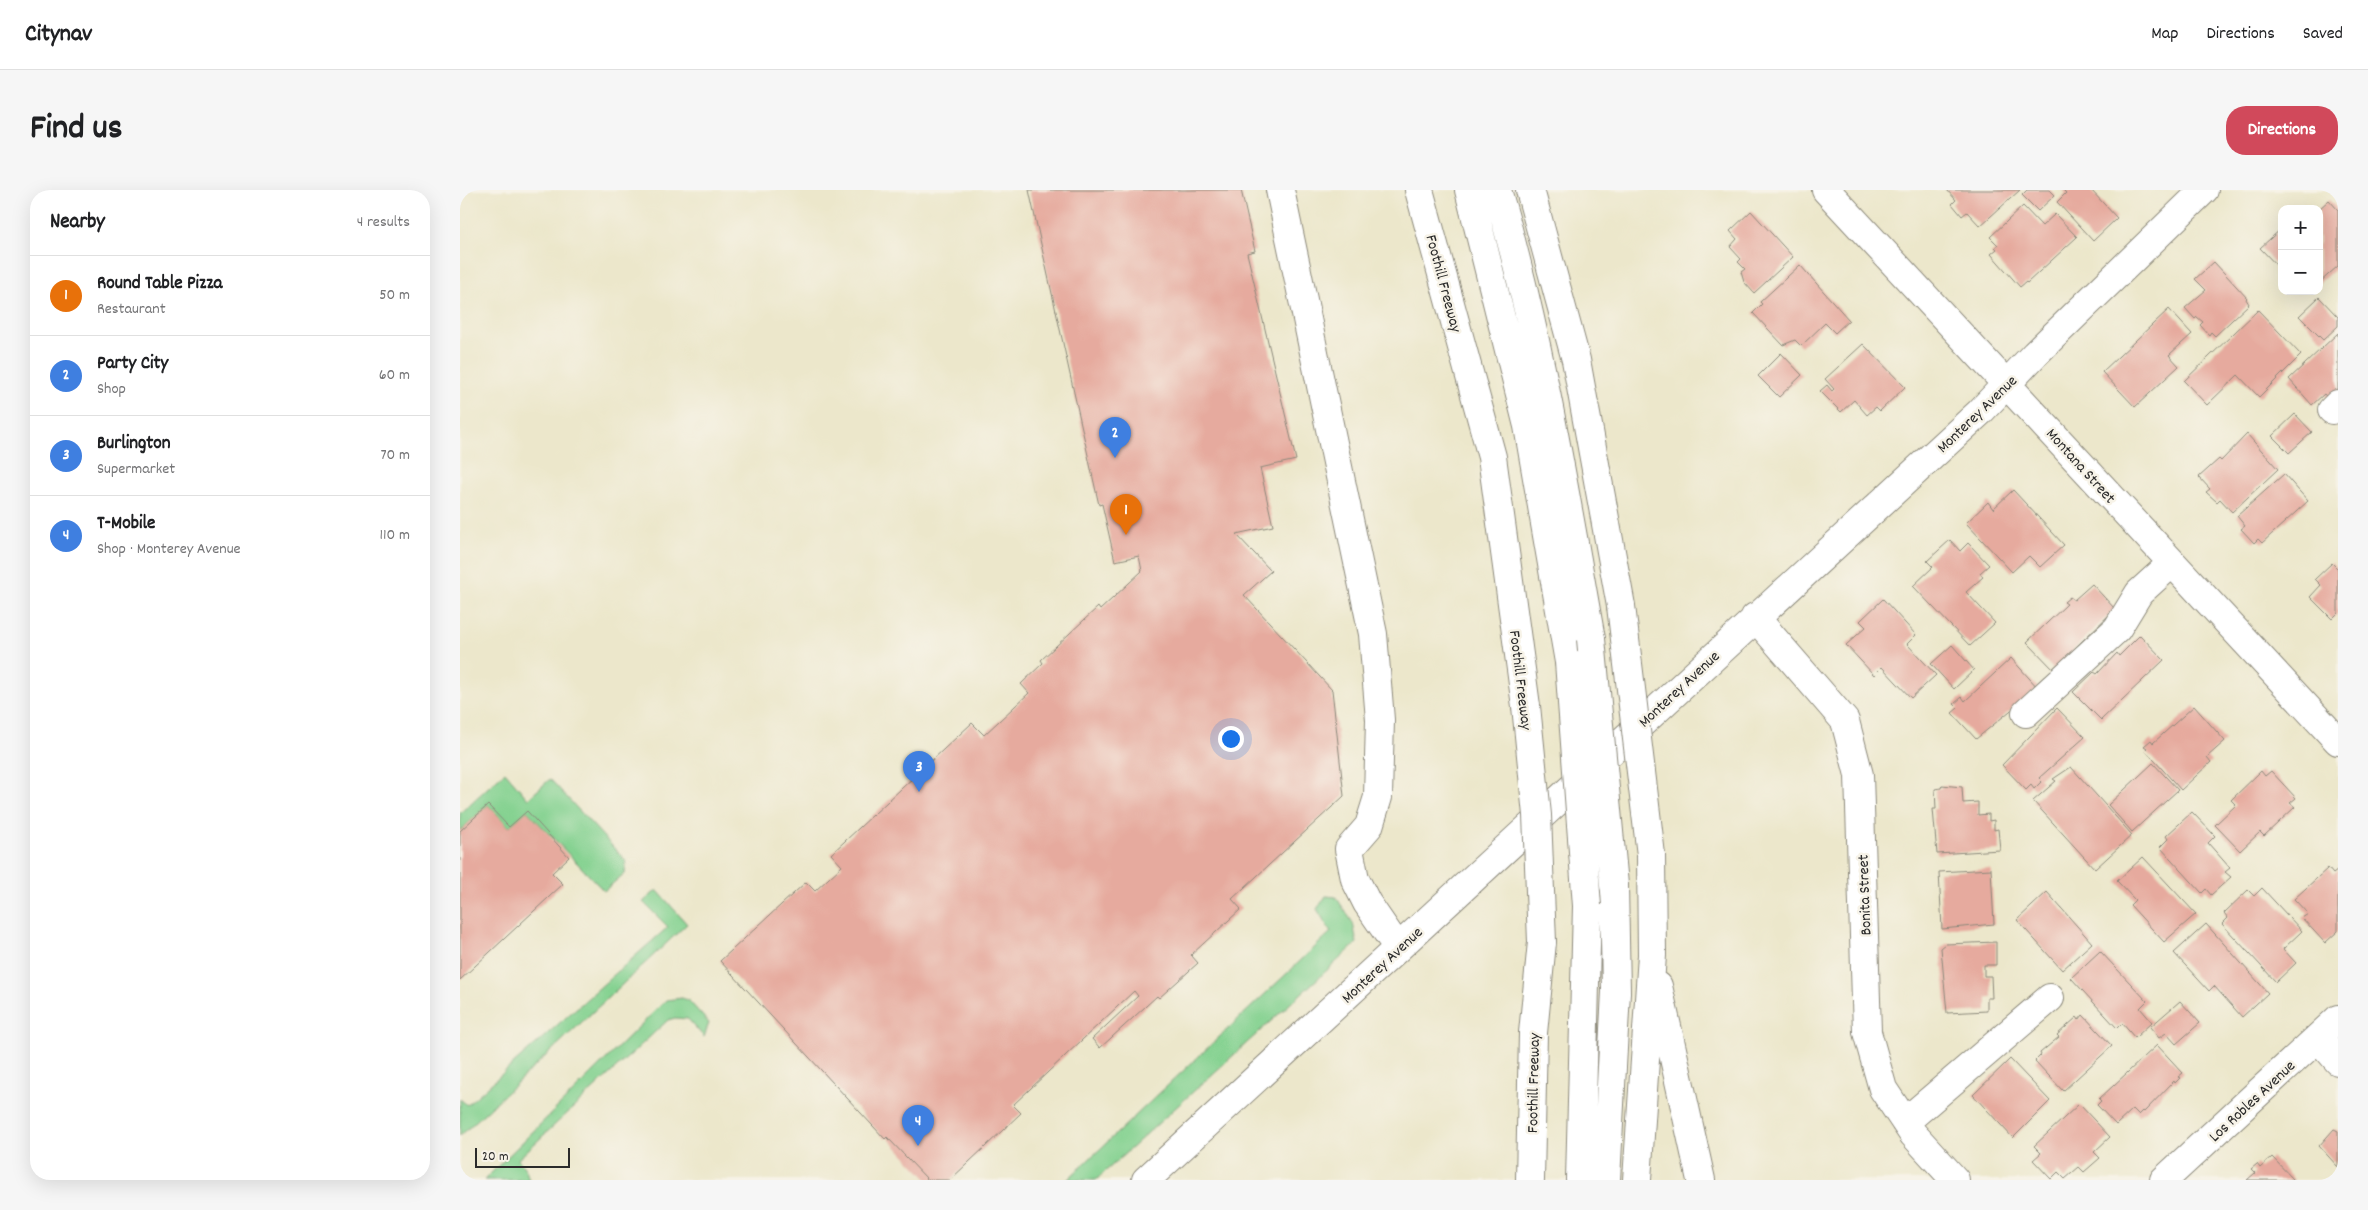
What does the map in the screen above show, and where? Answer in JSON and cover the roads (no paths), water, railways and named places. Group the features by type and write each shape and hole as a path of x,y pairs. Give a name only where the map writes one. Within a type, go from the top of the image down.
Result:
{"main road":[{"path":"1280,190 1373,634 1380,720 1378,797 1369,826 1349,849 1355,879 1368,903 1398,948"},
{"name":"Foothill Freeway","path":"1419,190 1492,456 1526,706 1537,815 1542,942 1532,1033 1530,1180"},
{"path":"1468,190 1528,426 1568,662 1587,906 1580,1180"},
{"path":"1497,190 1512,241 1550,412 1591,639 1614,885 1616,992 1606,1180"},
{"path":"1530,190 1576,360 1621,606 1651,855 1652,955 1637,1180"},
{"name":"Montana Street","path":"1826,190 2008,383 2338,741"},
{"name":"Monterey Avenue","path":"1146,1180 1755,617 1980,412 2204,190"},
{"path":"2026,712 2117,629 2139,594 2172,563"},
{"name":"Bonita Street","path":"1755,617 1846,721 1859,775 1867,1032 1883,1090 1905,1122 1955,1180"},
{"path":"1652,955 1701,1180"},
{"path":"1905,1122 2050,998"},
{"name":"Los Robles Avenue","path":"2164,1180 2338,1019"},
{"path":"2318,1038 2338,1061"}],"place":[{"name":"Party City","path":"1115,458"},
{"name":"Round Table Pizza","path":"1126,535"},
{"name":"Burlington","path":"919,792"},
{"name":"T-Mobile","path":"918,1146"}]}
